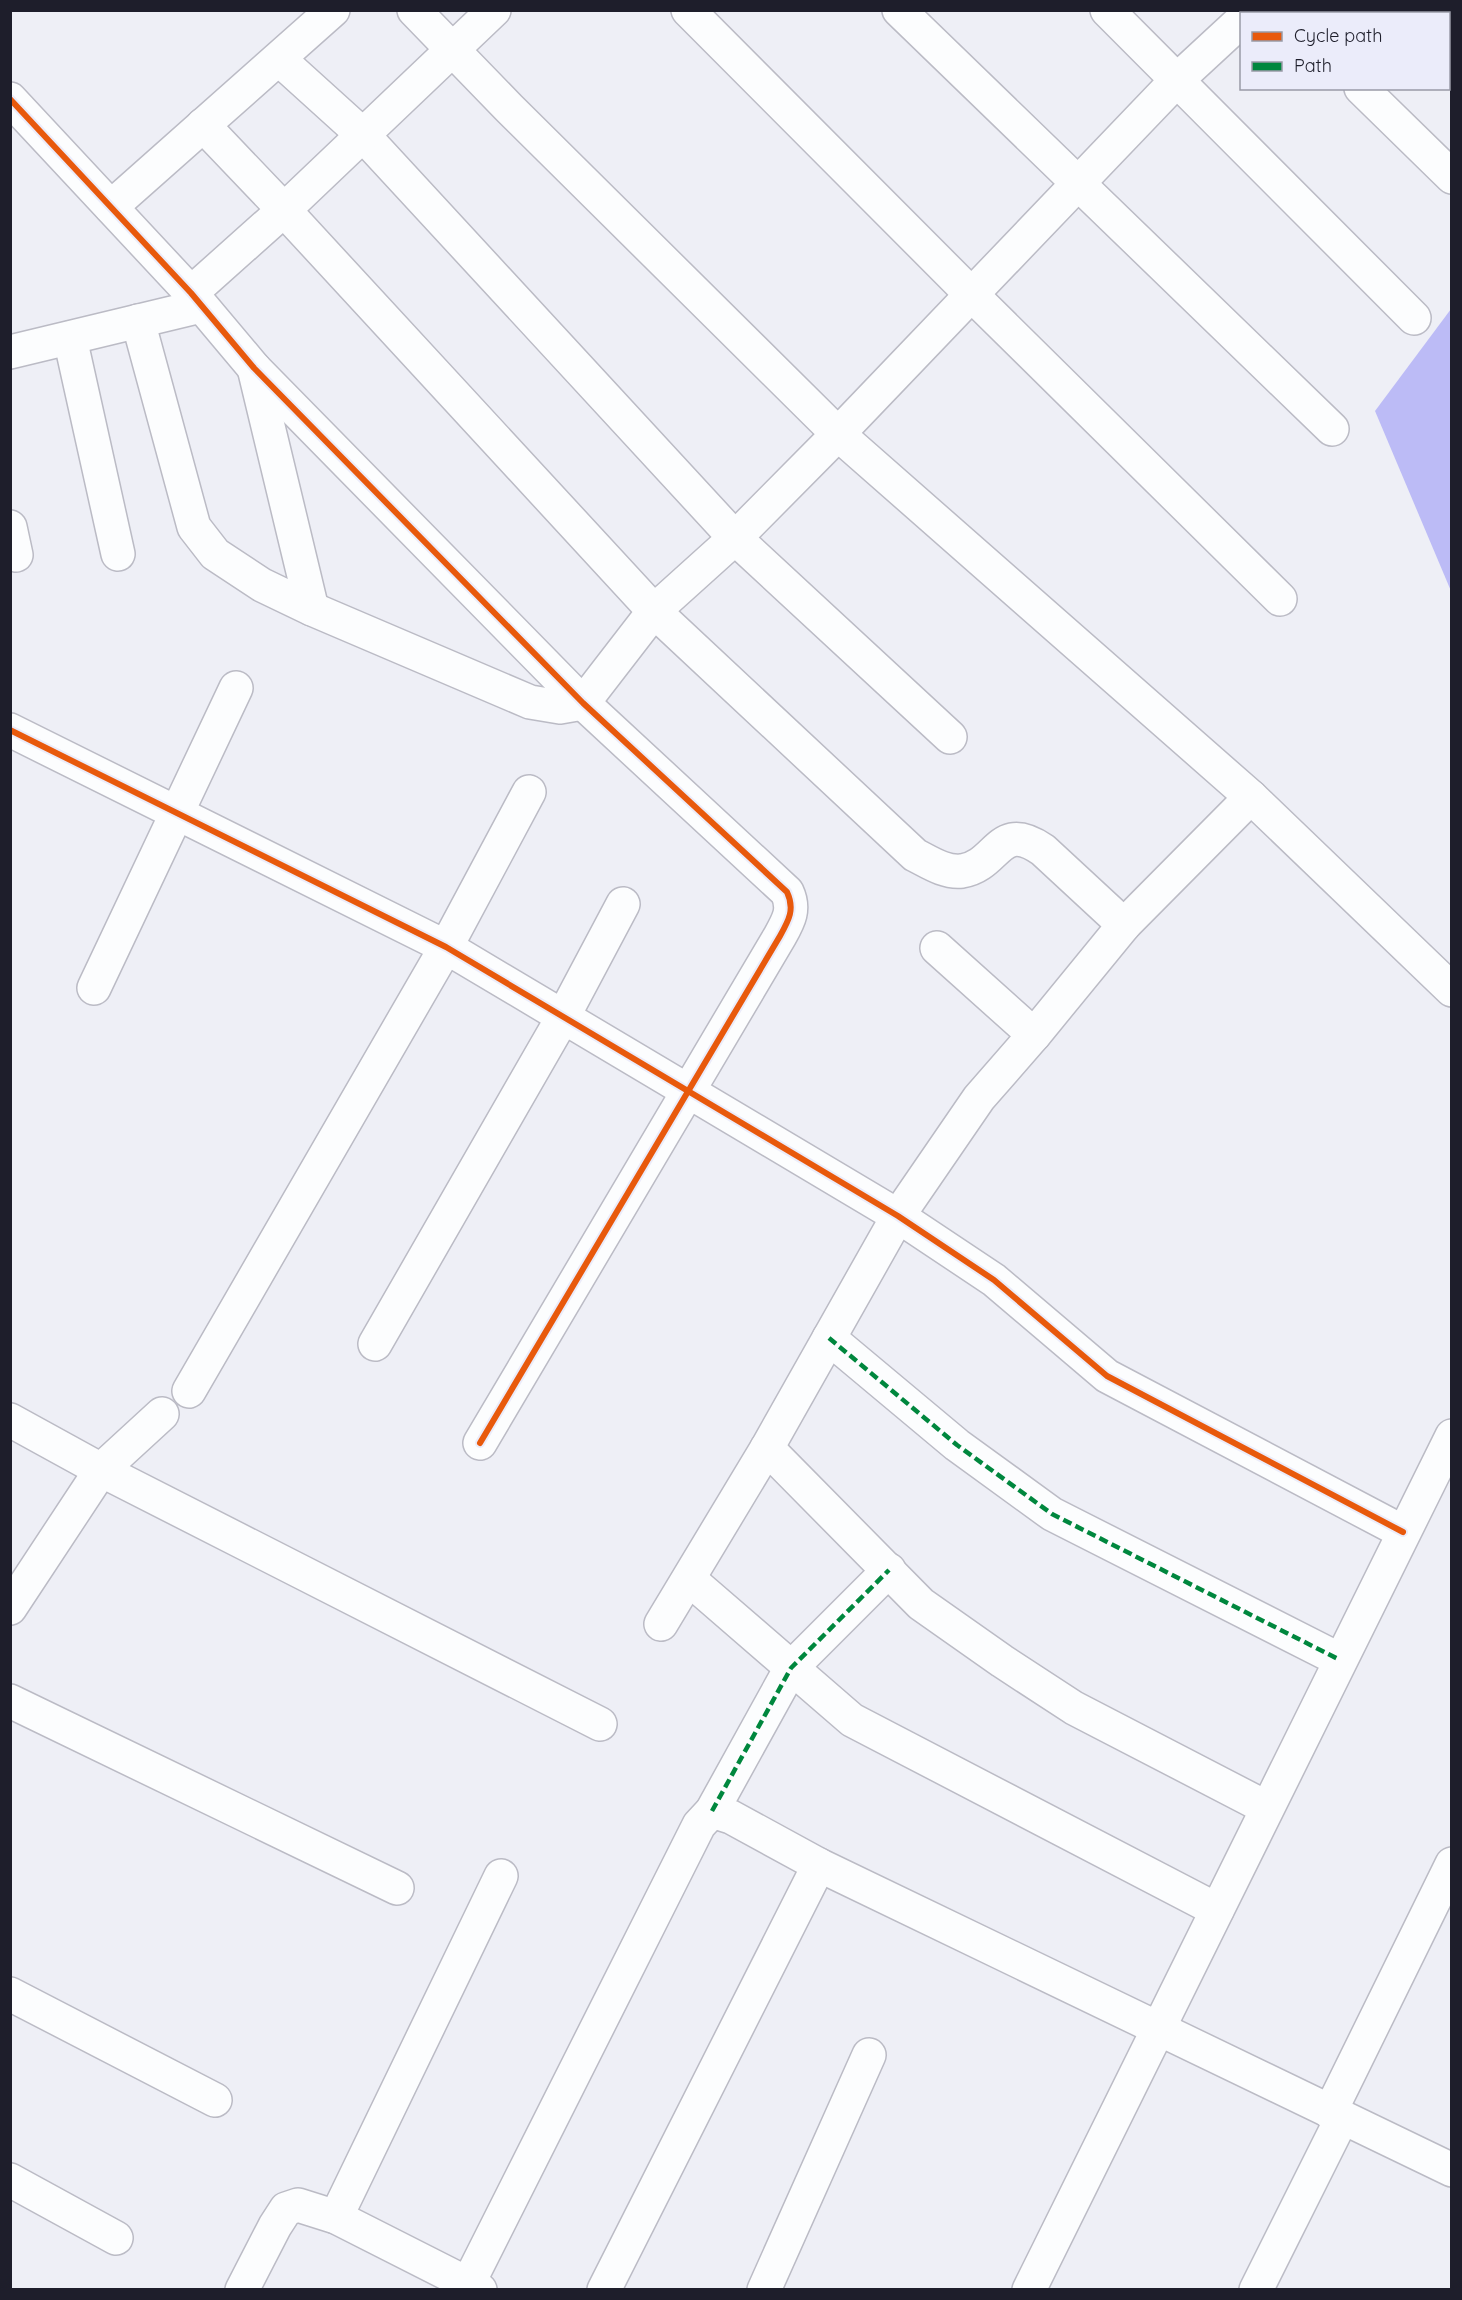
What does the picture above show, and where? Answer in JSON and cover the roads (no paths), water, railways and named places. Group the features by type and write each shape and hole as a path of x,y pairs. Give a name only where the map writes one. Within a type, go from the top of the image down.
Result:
{"street":[{"path":"111,207 333,10"},
{"path":"414,10 838,434 1251,797 1452,990"},
{"path":"10,352 138,321 196,299 284,210 494,10"},
{"path":"688,10 1280,599"},
{"path":"899,10 1332,429"},
{"path":"1107,10 1414,318"},
{"path":"138,321 194,527 215,554 262,585 312,609 530,702 560,707 583,703 654,611 735,538 838,434 1176,81 1240,22"},
{"path":"279,59 363,135 735,538 950,737"},
{"path":"1363,90 1452,177"},
{"path":"10,99 196,299 254,368 583,703 787,892 792,903 790,918 480,1443"},
{"path":"203,125 654,611 915,855 944,869 963,871 980,862 1005,843 1018,838 1031,842 1043,850 1124,925"},
{"path":"70,338 118,554"},
{"path":"254,368 312,609"},
{"path":"94,988 236,688"},
{"path":"10,730 446,947 898,1216 994,1280 1107,1376 1403,1532"},
{"path":"189,1390 446,947 529,792"},
{"path":"662,1624 767,1448 898,1216 979,1098 1124,925 1251,797"},
{"path":"375,1344 563,1017 623,904"},
{"path":"937,948 1034,1035"},
{"path":"829,1338 957,1445 1052,1514 1340,1660"},
{"path":"10,1608 102,1470 162,1414"},
{"path":"10,1420 102,1470 600,1724"},
{"path":"1029,2289 1452,1436"},
{"path":"767,1448 921,1604 1074,1708 1267,1808"},
{"path":"242,2289 286,2209 298,2205 336,2217 471,2288 699,1825 712,1811 791,1668 889,1570"},
{"path":"689,1579 852,1720 1217,1910"},
{"path":"10,1701 397,1888"},
{"path":"712,1811 731,1817 819,1865 1452,2170"},
{"path":"1256,2289 1452,1864"},
{"path":"604,2289 819,1865"},
{"path":"336,2217 501,1876"},
{"path":"10,1994 215,2100"},
{"path":"764,2289 869,2055"},
{"path":"10,2180 116,2238"}],"water":[{"path":"1451,309 1451,591 1375,411"}]}
